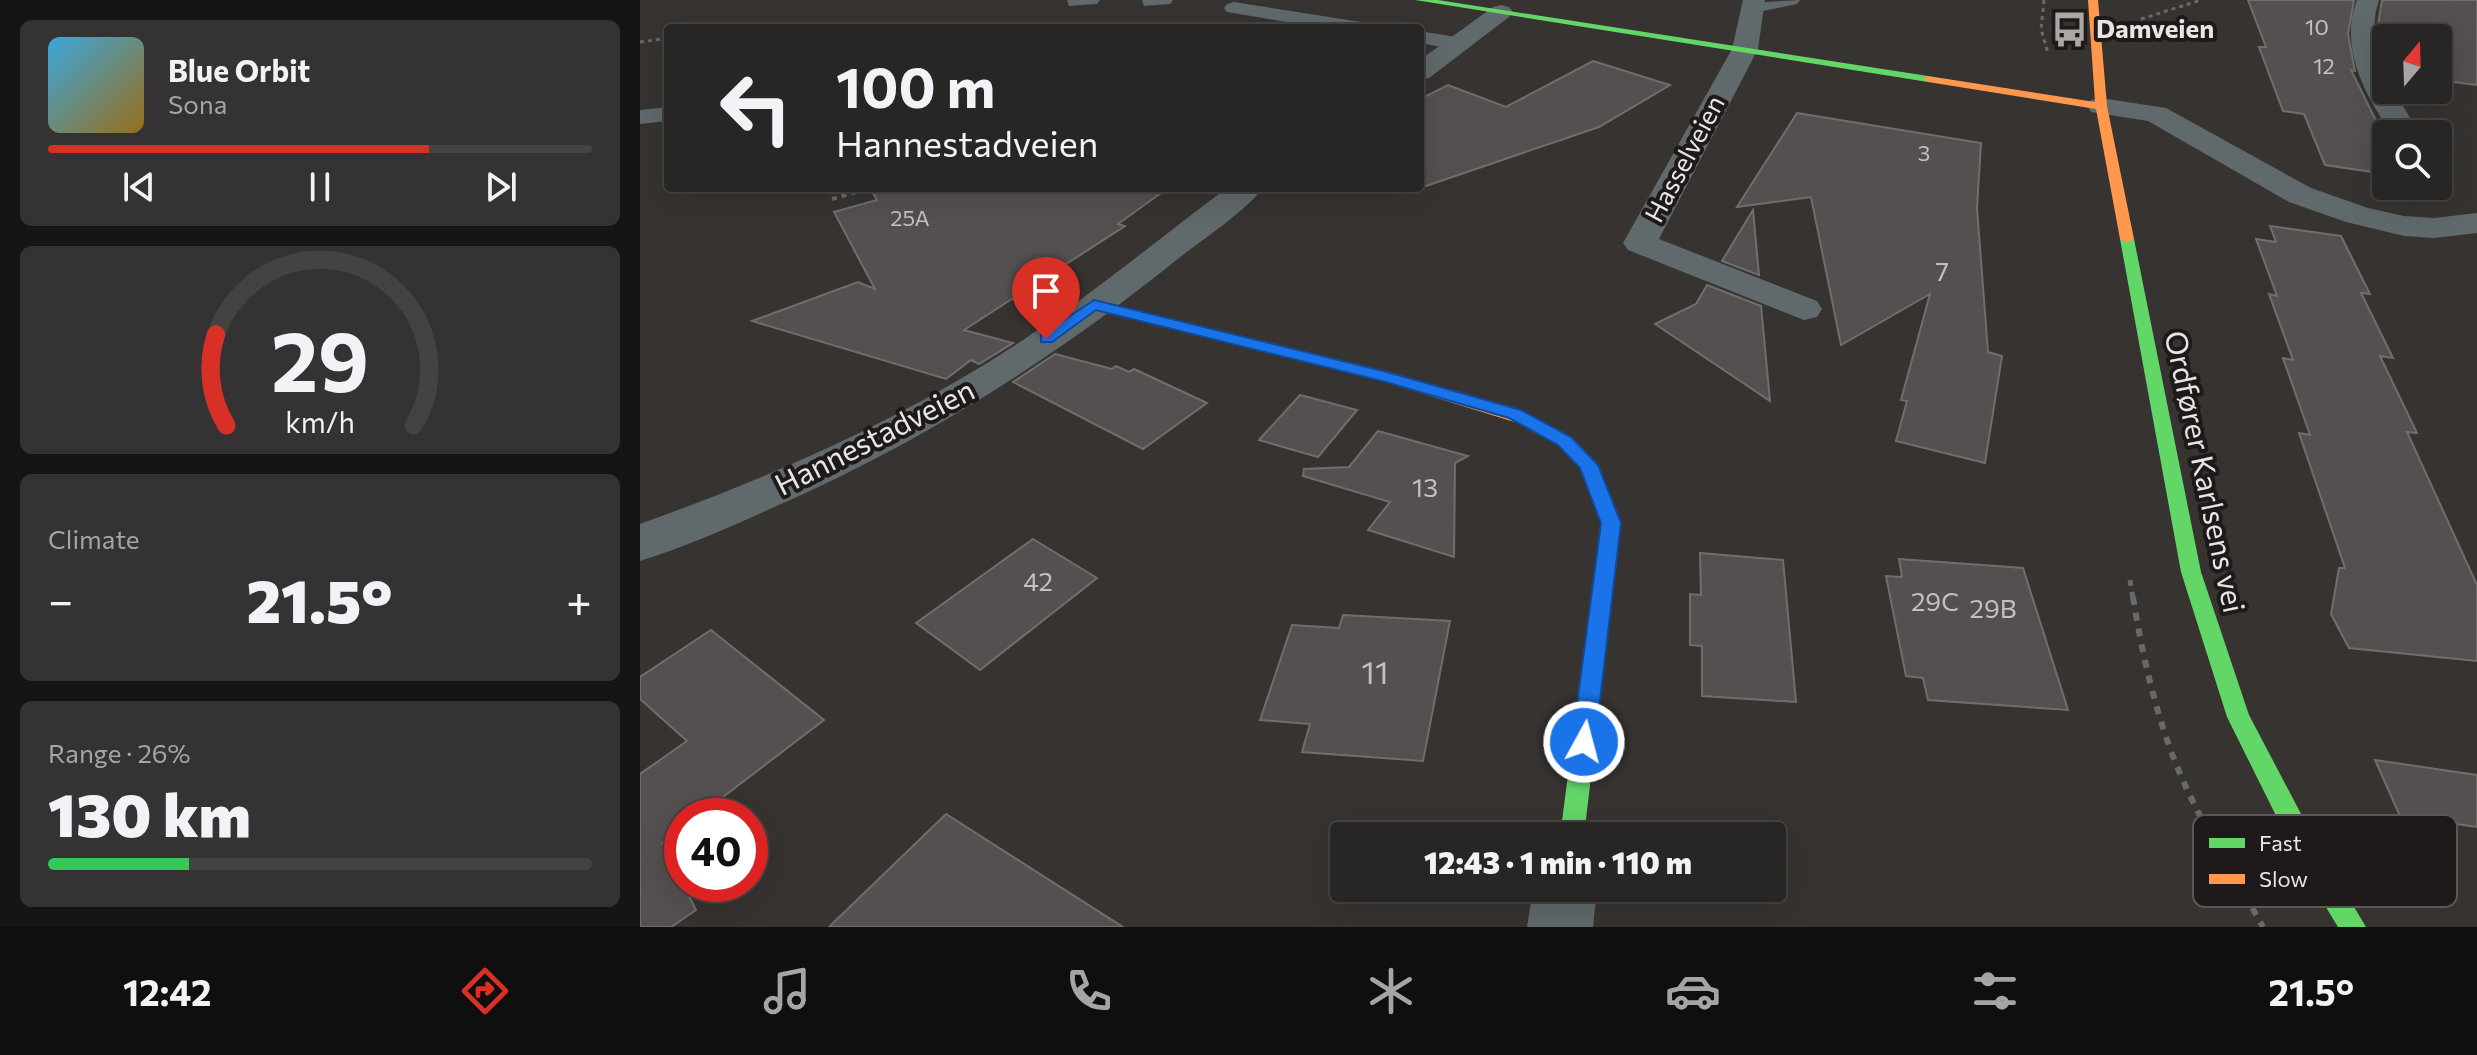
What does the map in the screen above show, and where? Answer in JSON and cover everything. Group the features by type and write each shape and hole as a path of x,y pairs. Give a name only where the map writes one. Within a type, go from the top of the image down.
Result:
{"street":[{"path":"1420,0 2156,114 2300,195 2358,215 2404,226 2434,228 2477,223"},
{"name":"Ordfører Karlsens vei","path":"2093,0 2101,106 2191,572 2238,717 2288,815"},
{"path":"2368,0 2361,13 2365,59 2397,120"},
{"name":"Hasselveien","path":"1754,3 1745,49 1640,243 1804,309"},
{"path":"1424,69 1501,12"},
{"name":"Hannestadveien","path":"640,543 740,507 902,428 999,373 1242,192"},
{"path":"1094,305 1387,377 1515,414 1565,441 1589,465 1611,523 1574,822"},
{"path":"1560,927 1563,902"},
{"name":"Ordfører Karlsens vei","path":"2341,907 2353,927"}],"lane":[{"path":"1754,3 1790,0"},
{"path":"1217,21 1236,4 1340,24"},
{"path":"1424,38 1460,44"},
{"path":"640,117 664,114"}],"path":[{"path":"2135,30 2142,17 2201,0"},
{"path":"640,42 664,39"},
{"path":"832,199 856,192"}],"building":[{"path":"2248,0 2354,0 2348,34 2355,71 2351,70 2376,120 2372,120 2372,172 2325,165 2304,114 2283,111 2259,47 2266,47"},
{"path":"2382,0 2477,0 2477,85 2452,82 2452,24 2378,24"},
{"path":"1593,61 1670,85 1599,127 1424,187 1424,97 1448,85 1506,107"},
{"path":"1797,113 1981,143 1977,208 1988,352 2002,356 1985,463 1896,441 1907,401 1901,400 1930,294 1841,345 1811,197 1737,207"},
{"path":"872,192 1162,192 1118,224 1125,226 964,330 1013,343 979,364 971,360 946,379 752,321 858,282 875,289 834,212 877,200"},
{"path":"1753,210 1759,275 1722,261"},
{"path":"2270,226 2341,236 2370,294 2361,293 2393,358 2380,356 2417,433 2407,432 2477,585 2477,661 2349,648 2331,614 2339,568 2345,568 2299,433 2310,435 2283,358 2293,360 2269,294 2277,296 2256,239 2276,242"},
{"path":"1707,285 1761,306 1770,401 1655,324 1696,304"},
{"path":"1055,354 1112,369 1116,366 1129,372 1134,369 1207,403 1143,449 1013,382"},
{"path":"1300,395 1357,410 1318,457 1259,440"},
{"path":"1378,431 1468,456 1455,463 1454,557 1368,530 1390,502 1303,476 1304,469 1349,467"},
{"path":"1033,539 1097,578 980,670 916,623"},
{"path":"1700,553 1783,560 1796,702 1702,696 1702,646 1690,645 1690,594 1701,595"},
{"path":"1899,559 2023,568 2068,710 1928,700 1923,678 1906,676 1886,576 1902,577"},
{"path":"1343,615 1450,621 1423,761 1302,752 1310,724 1260,720 1292,625 1339,628"},
{"path":"711,630 824,720 722,798 664,798 664,902 692,902 696,910 671,927 640,927 640,774 687,741 640,699 640,677"},
{"path":"2375,760 2477,775 2477,827 2457,824 2457,815 2400,815"},
{"path":"946,814 1123,927 829,927"}],"traffic: fast":[{"path":"1420,0 1928,79"},
{"path":"2127,239 2191,572 2238,717 2288,815"},
{"path":"1524,419 1565,441 1589,465 1611,523 1574,822"},
{"path":"2341,907 2353,927"}],"traffic: slow":[{"path":"2093,0 2101,106 2127,239"},
{"path":"1928,79 2101,106"},
{"path":"1094,305 1387,377 1524,419"}],"place":[{"name":"Damveien","path":"2070,29"}],"route":[{"path":"1046,339 1094,305 1387,377 1515,414 1565,441 1589,465 1611,523 1584,742"}]}
